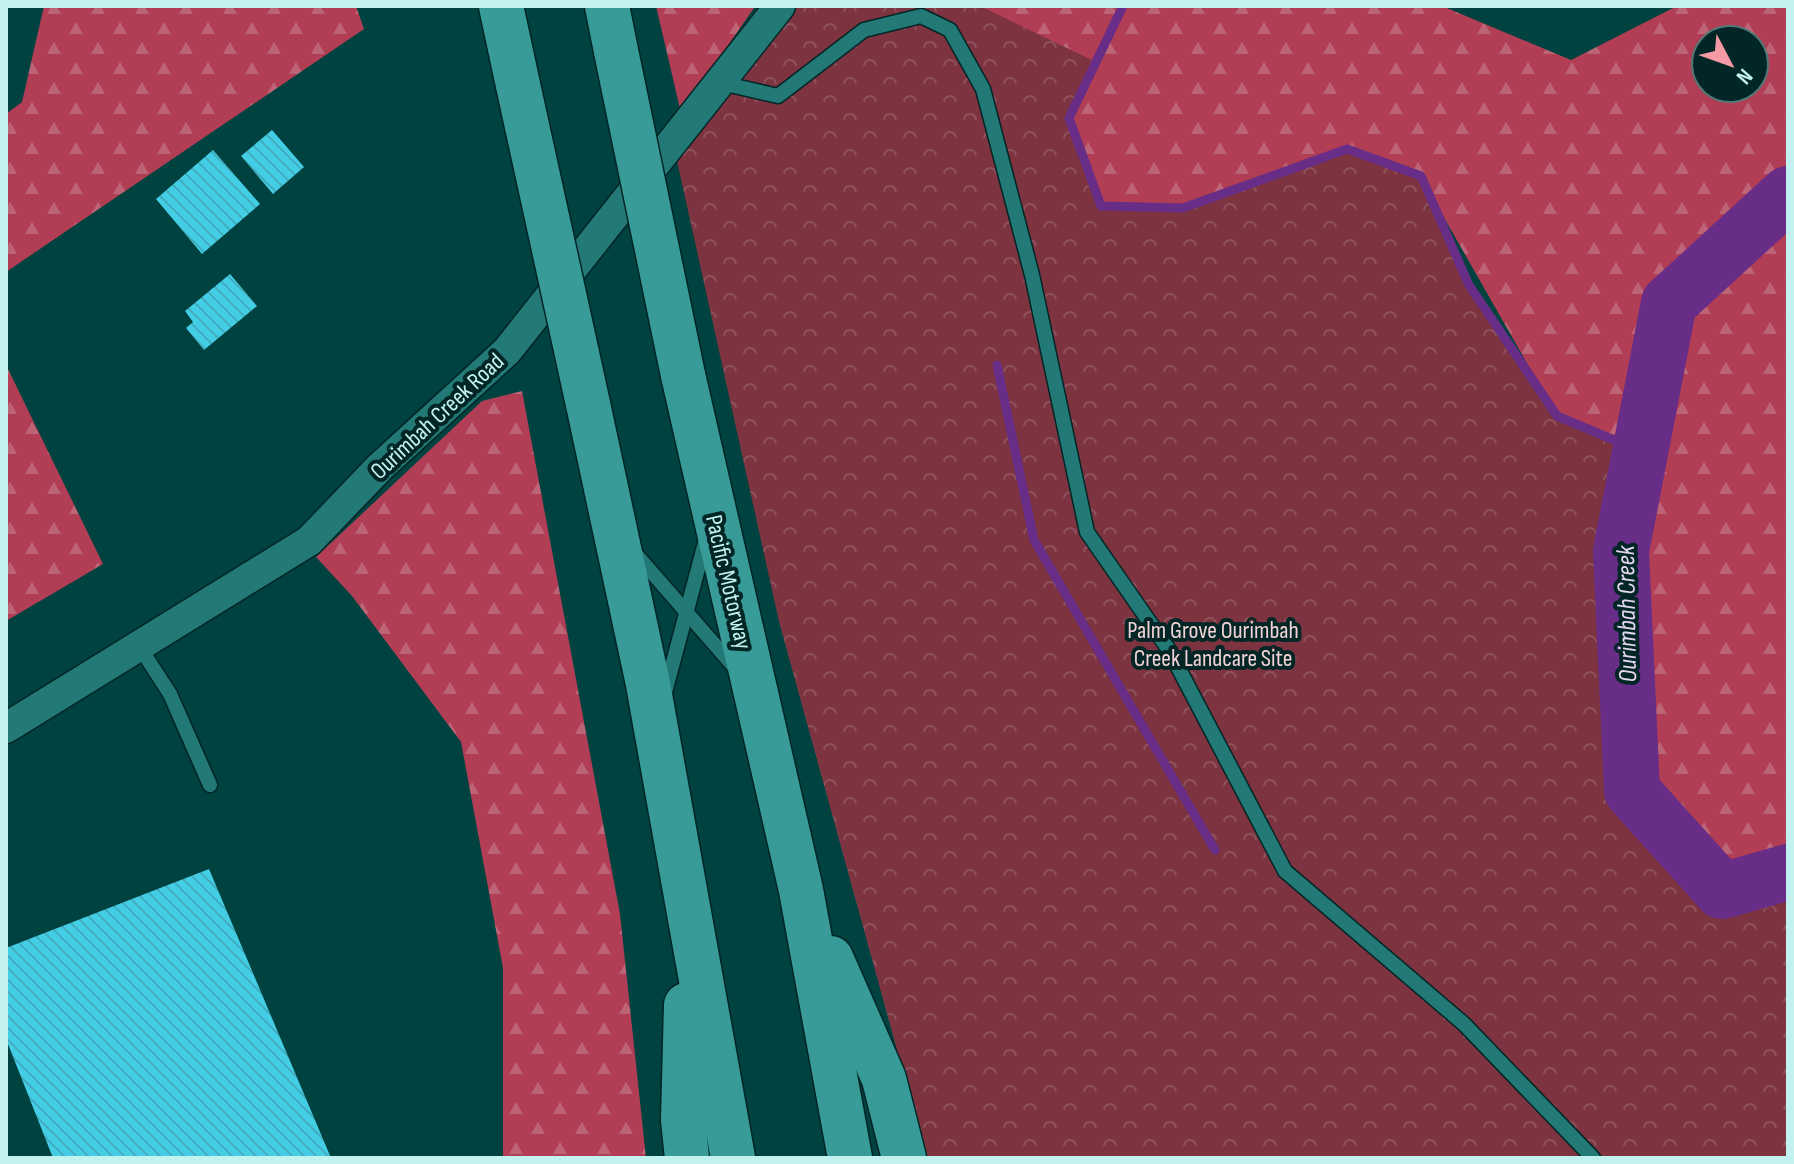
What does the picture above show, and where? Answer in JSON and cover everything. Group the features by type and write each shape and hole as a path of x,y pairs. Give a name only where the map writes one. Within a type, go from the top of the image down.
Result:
{"highway":[{"path":"501,6 656,728 733,1158"},
{"name":"Pacific Motorway","path":"607,6 713,512 801,890 850,1158"},
{"path":"801,890 884,1079 904,1158"},
{"path":"687,1158 683,1120 688,918"}],"street":[{"name":"Ourimbah Creek Road","path":"6,728 309,541 380,467 507,351 780,6"}],"lane":[{"path":"723,77 730,85 778,96 864,30 921,16 950,30 983,89 1001,154 1032,275 1087,532 1169,650 1285,871 1464,1024 1593,1158"},
{"path":"656,728 713,512"},
{"path":"616,531 755,690"},
{"path":"139,646 170,694 210,785"}],"green space":[{"path":"44,6 356,6 364,29 6,272 6,114 22,102"},
{"path":"656,6 754,8 681,113"},
{"name":"Palm Grove Ourimbah Creek Landcare Site","path":"797,6 1442,6 1571,60 1677,6 1788,6 1788,1158 927,1158 778,617","holes":["1426,186 1549,402 1469,285"]},
{"name":"Palm Grove Ourimbah Creek Landcare Site","path":"797,6 980,6 1096,62 1069,118 1102,206 1183,208 1347,149 1421,176 1469,285 1556,416 1640,451 1621,551 1632,791 1722,891 1788,872 1788,1158 927,1158 778,617 677,161 730,85"},
{"path":"6,365 103,564 6,621"},
{"path":"522,391 620,914 646,1158 503,1158 503,968 461,742 352,596 316,557 482,401"}],"building":[{"path":"272,130 304,167 273,194 241,156"},
{"path":"213,150 260,204 202,254 156,199"},
{"path":"230,274 257,306 204,350 186,328 193,322 185,311"},
{"path":"209,869 331,1158 53,1158 6,1039 6,948"}],"waterway":[{"path":"1123,6 1069,118 1101,206 1183,208 1347,149 1421,176 1469,285 1557,416 1640,451"},
{"name":"Ourimbah Creek","path":"1788,194 1669,303 1621,551 1632,791 1722,891 1788,872"},
{"path":"997,365 1034,540 1215,850"}]}
